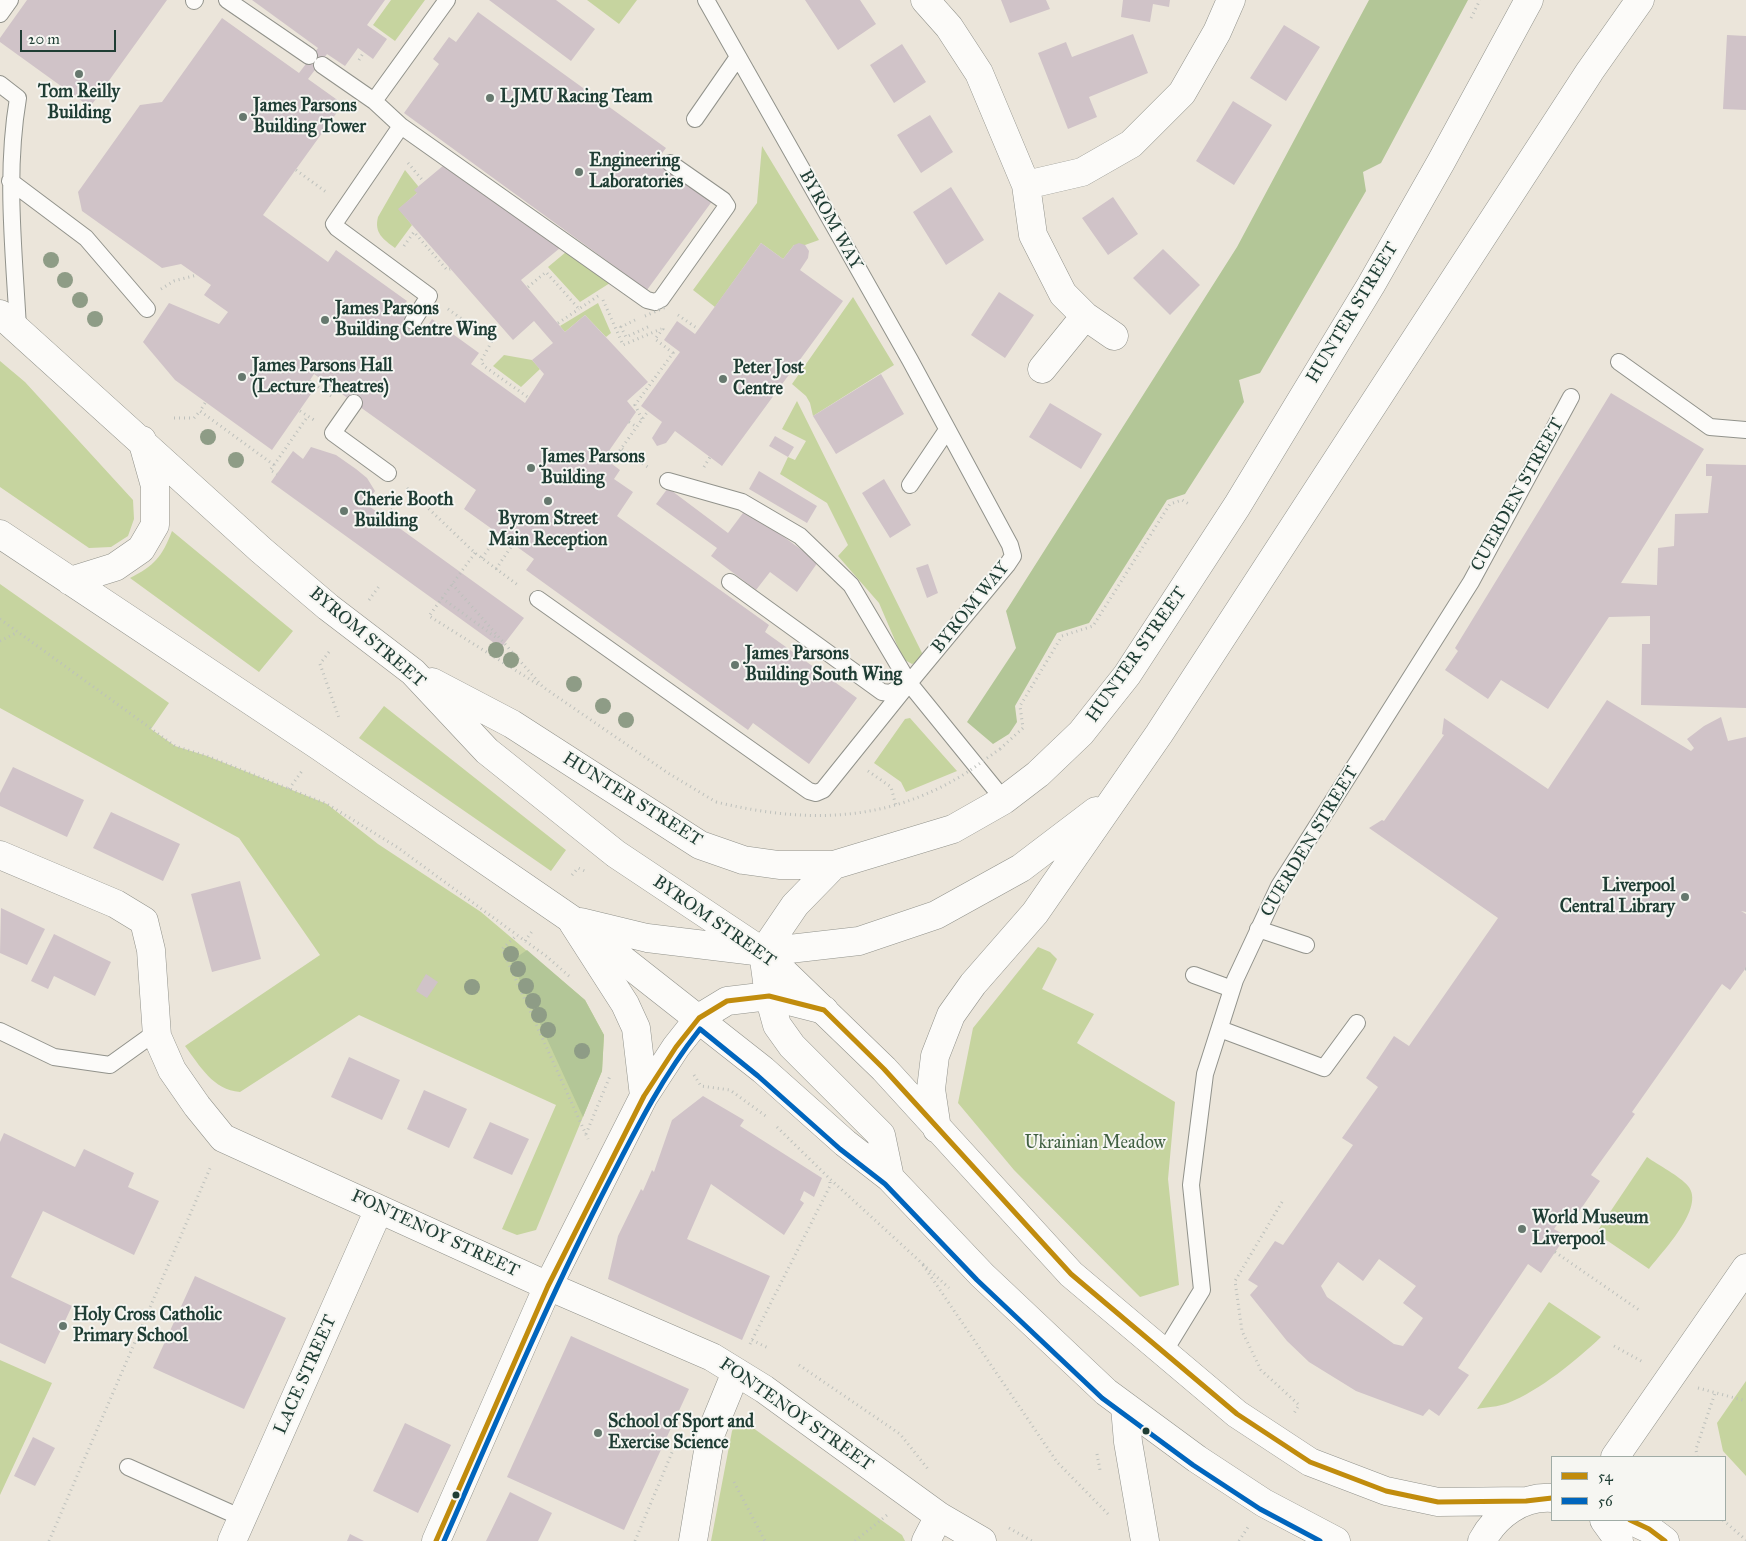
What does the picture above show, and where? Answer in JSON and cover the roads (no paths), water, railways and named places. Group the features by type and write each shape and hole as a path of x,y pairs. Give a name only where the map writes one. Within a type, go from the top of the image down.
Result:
{"main road":[{"path":"925,0 949,27 980,73 1026,185 1033,235 1063,294 1085,316 1114,336"},
{"path":"1026,185 1082,172 1131,144 1182,93 1217,32 1231,0"},
{"name":"HUNTER STREET","path":"413,672 512,724 700,845 743,860 779,865 834,865 953,829 1004,800 1038,774 1081,733 1127,675 1237,506 1371,285 1441,162 1528,0"},
{"path":"937,1129 931,1089 935,1056 950,1014 973,984 1035,912 1159,734 1590,71 1640,0"},
{"path":"1042,369 1085,316"},
{"name":"BYROM STREET","path":"9,321 261,550 328,606 413,672 487,751 616,854 763,952 884,1069 1072,1274 1237,1414 1310,1462 1386,1491 1438,1502 1539,1499"},
{"path":"70,581 115,567 140,549 155,524 155,486 142,440"},
{"path":"0,534 319,746 571,919 699,1018 763,1070 845,1143 890,1178 982,1275 1106,1392 1197,1459 1264,1503 1336,1541"},
{"path":"571,919 647,938 763,952 859,941 936,915 1021,868 1116,797"},
{"name":"FONTENOY STREET","path":"0,855 116,904 144,921 151,950 156,1032 172,1070 197,1106 223,1138 548,1286 712,1357 764,1389 940,1516 982,1541"},
{"path":"834,865 795,905 763,952 768,996 777,1025 792,1046 881,1135 890,1178"},
{"path":"571,919 625,1004 636,1028 644,1096"},
{"path":"436,1541 548,1286 644,1096 676,1047 699,1018 727,1001 768,996 824,1010"},
{"name":"LACE STREET","path":"237,1530 379,1209"},
{"path":"1615,1456 1746,1268"},
{"path":"693,1541 711,1433 736,1372"},
{"path":"1125,1407 1128,1442 1145,1541"},
{"path":"1482,1541 1499,1518 1539,1499"},
{"path":"926,1541 940,1516"},
{"path":"1605,1521 1619,1541"},
{"path":"1632,1521 1649,1529 1665,1541"}],"lane":[{"path":"0,14 10,0"},
{"path":"227,0 374,101 401,126 660,308 661,298 727,206 723,200 670,163"},
{"path":"374,101 447,0"},
{"name":"BYROM WAY","path":"538,599 812,792 823,790 1013,556 1010,545 947,430 706,0"},
{"path":"695,119 738,57"},
{"path":"0,84 18,98 11,138 9,321"},
{"path":"401,126 334,221 335,226 429,296 413,321"},
{"path":"10,181 86,238 147,309"},
{"path":"1619,362 1710,428 1746,430"},
{"name":"CUERDEN STREET","path":"1164,1352 1202,1290 1191,1185 1205,1074 1232,990 1279,886 1471,582 1571,397"},
{"path":"354,403 333,433 388,473"},
{"path":"910,485 947,430"},
{"path":"668,481 742,502 800,536 851,586 908,683 1004,800"},
{"path":"730,582 882,692 890,693 908,683"},
{"path":"1258,929 1306,945"},
{"path":"1194,974 1232,990"},
{"path":"1220,1029 1324,1068 1357,1023"},
{"path":"0,1031 54,1057 110,1065 156,1032"},
{"path":"128,1467 237,1530"}],"place":[{"name":"Tom Reilly Building","path":"79,74"},
{"name":"LJMU Racing Team","path":"490,98"},
{"name":"James Parsons Building Tower","path":"243,117"},
{"name":"Engineering Laboratories","path":"579,172"},
{"name":"James Parsons Building Centre Wing","path":"325,320"},
{"name":"James Parsons Hall (Lecture Theatres)","path":"242,377"},
{"name":"Peter Jost Centre","path":"723,379"},
{"name":"James Parsons Building","path":"531,468"},
{"name":"Byrom Street Main Reception","path":"548,501"},
{"name":"Cherie Booth Building","path":"344,511"},
{"name":"James Parsons Building South Wing","path":"735,665"},
{"name":"Liverpool Central Library","path":"1685,897"},
{"name":"World Museum Liverpool","path":"1522,1229"},
{"name":"Holy Cross Catholic Primary School","path":"63,1326"},
{"name":"School of Sport and Exercise Science","path":"598,1433"}],"park label":[{"name":"Ukrainian Meadow","path":"1095,1144"}]}
